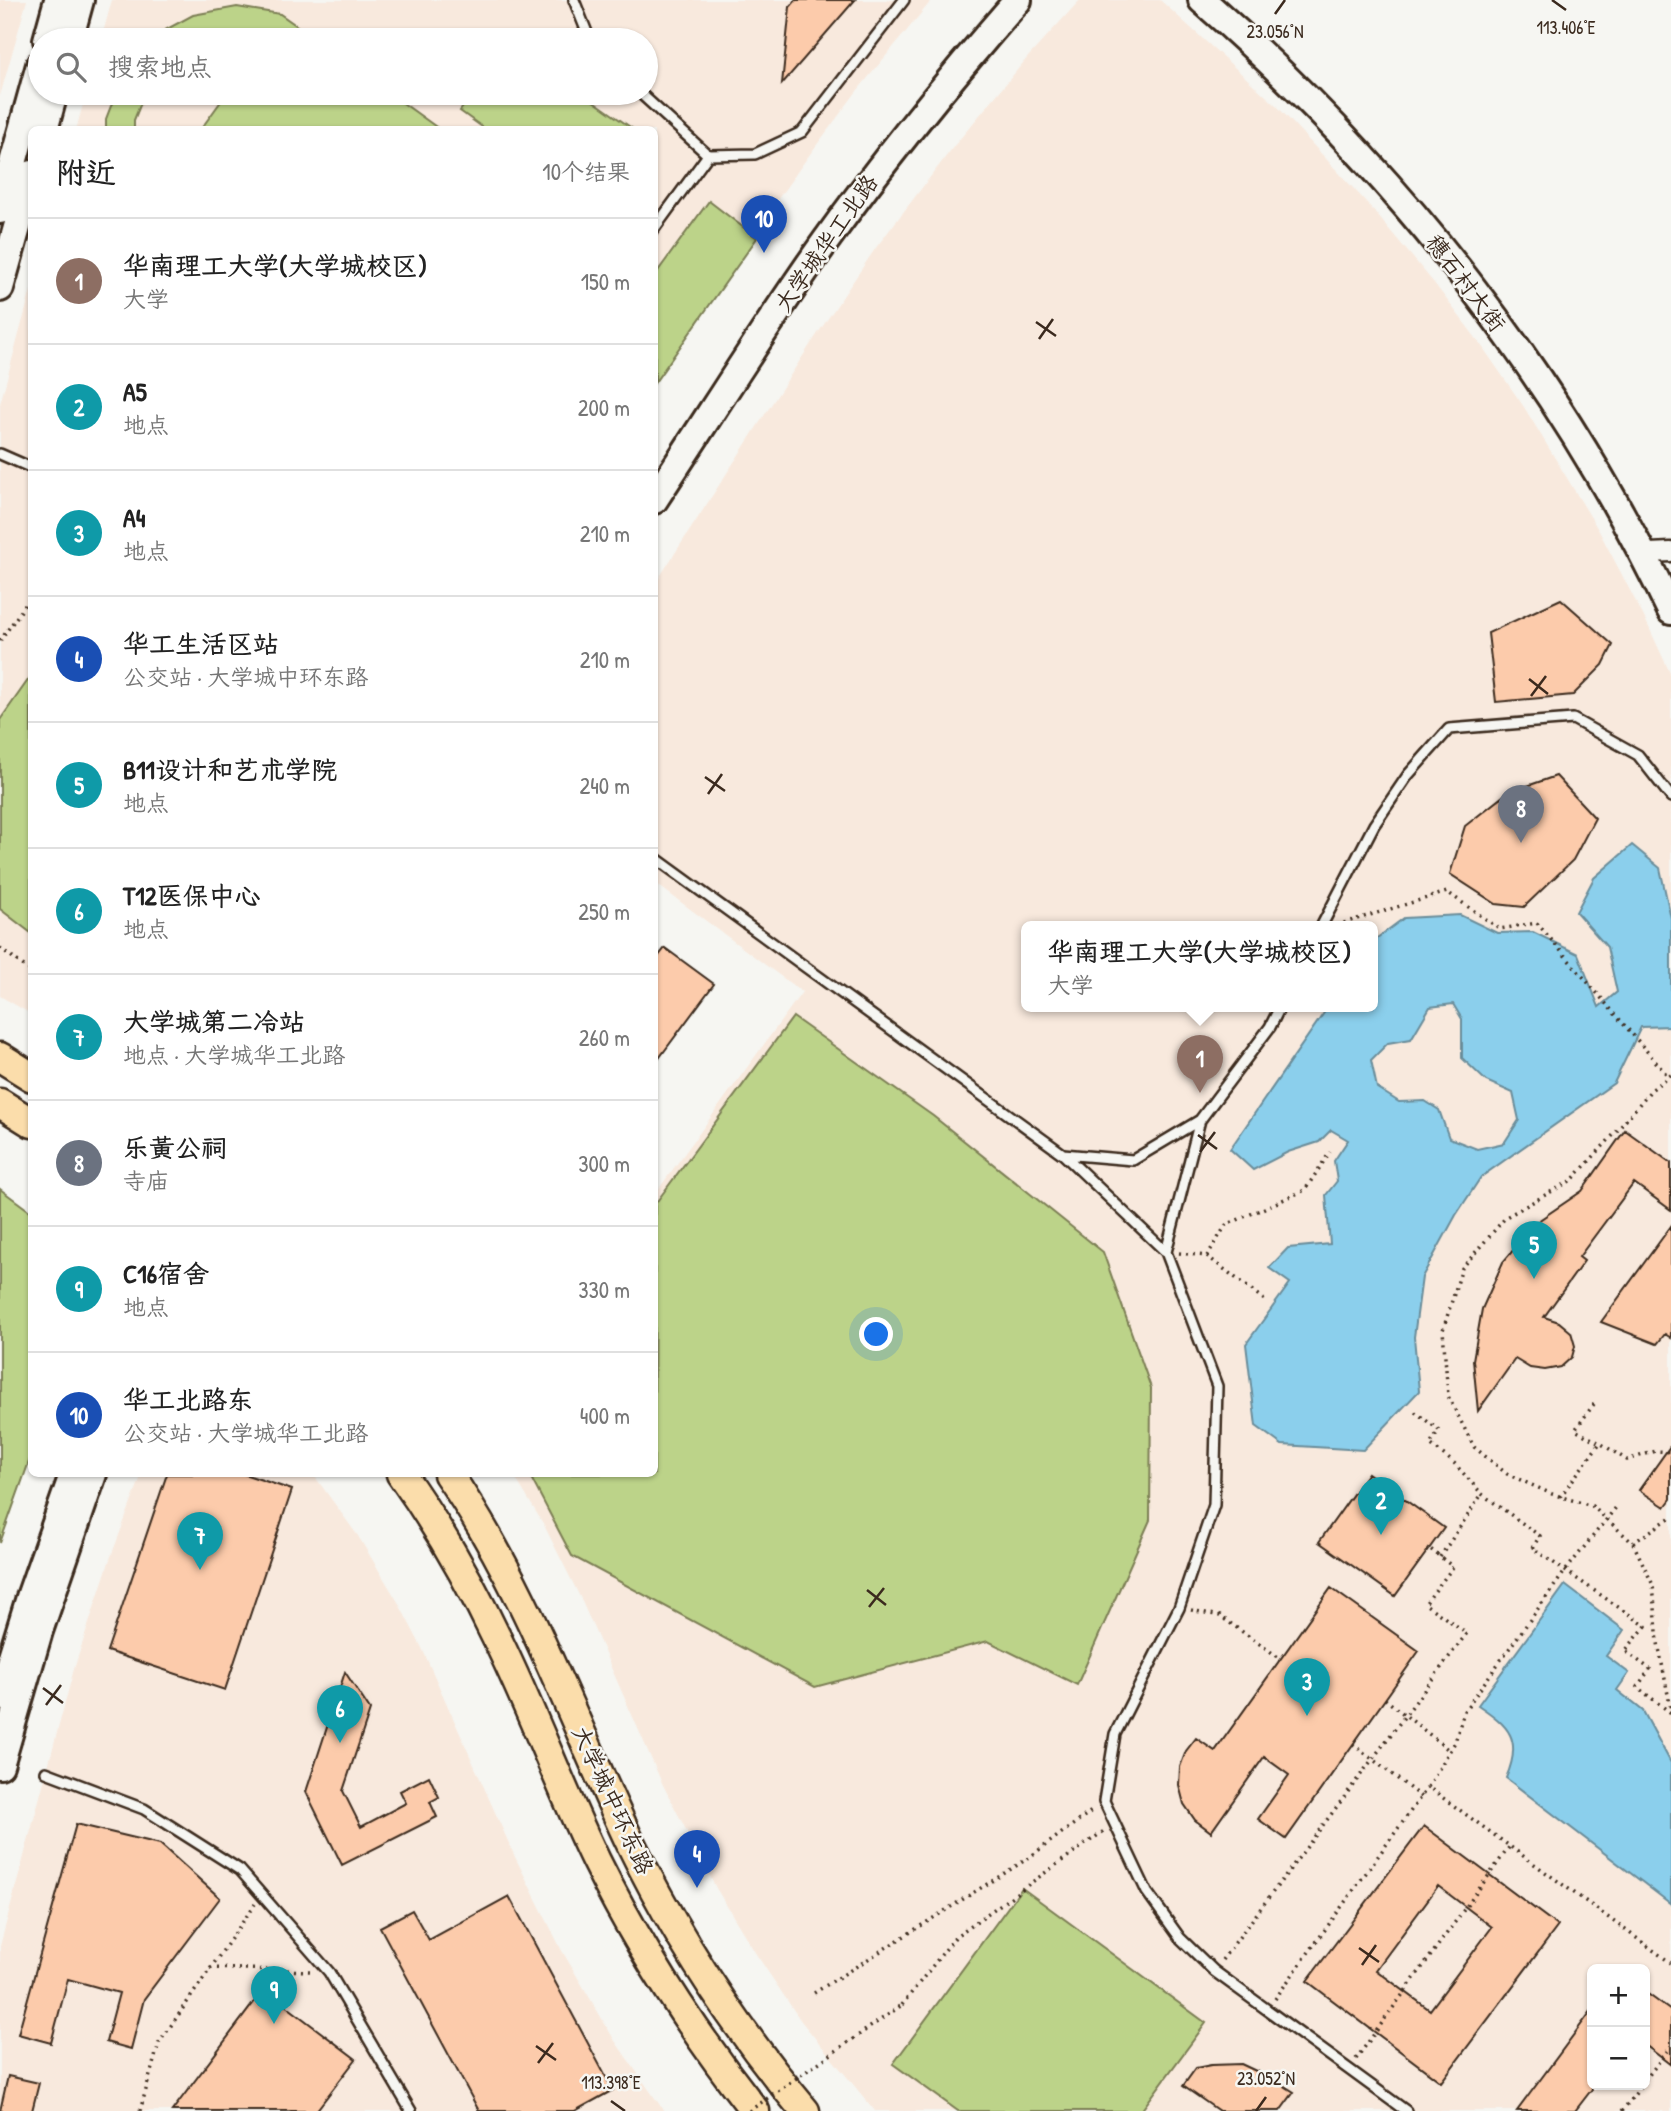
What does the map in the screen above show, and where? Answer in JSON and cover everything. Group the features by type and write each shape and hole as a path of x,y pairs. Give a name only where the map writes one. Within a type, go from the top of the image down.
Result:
{"main road":[{"path":"50,28 58,0"},
{"path":"72,28 80,0"},
{"name":"大学城华工北路","path":"658,460 823,213 895,117 993,0"},
{"name":"大学城华工北路","path":"658,494 838,224 902,138 1018,0"},
{"name":"穗石村大街","path":"1202,0 1266,59 1370,163 1452,262 1527,363 1568,425 1634,538 1671,611"},
{"path":"0,210 29,105"},
{"path":"45,126 51,105"},
{"path":"0,288 28,188"},
{"path":"0,1057 28,1074"},
{"path":"0,1103 28,1120"},
{"path":"0,1696 31,1594 73,1477"},
{"path":"0,1765 42,1621 92,1477"},
{"name":"大学城中环东路","path":"403,1477 478,1600 596,1860 632,1929 689,2020 755,2111"},
{"name":"大学城中环东路","path":"450,1477 476,1517 518,1593 626,1833 672,1920 727,2008 806,2111"}],"street":[{"path":"1650,553 1671,552"}],"lane":[{"path":"574,0 585,28"},
{"path":"653,105 708,155 755,154 802,132 905,0"},
{"path":"658,224 708,155"},
{"path":"0,454 28,466"},
{"path":"1324,921 1374,825 1408,775 1449,729 1573,719 1638,755 1671,797"},
{"path":"658,860 1063,1154 1166,1252 1217,1386 1214,1505 1179,1608 1115,1734 1104,1801 1147,1892 1181,1938 1214,1971 1406,2111"},
{"path":"1063,1154 1133,1160 1200,1120 1270,1027 1278,1012"},
{"path":"1166,1252 1200,1120"},
{"path":"46,1772 144,1809 240,1870 329,1972 411,2111"}],"path":[{"path":"0,641 28,601"},
{"path":"1352,921 1447,892 1500,929 1537,923 1670,1076 1651,1090 1572,1180 1506,1217 1462,1268 1443,1330 1448,1396 1474,1447 1507,1474 1560,1497 1591,1506 1633,1543 1653,1585 1658,1643 1671,1712"},
{"path":"0,948 28,969"},
{"path":"1207,1256 1226,1225 1305,1190 1330,1152"},
{"path":"1166,1252 1207,1256 1268,1302"},
{"path":"1594,1404 1575,1430 1627,1460 1656,1451 1671,1452"},
{"path":"1415,1412 1439,1430 1430,1444 1454,1463 1482,1494 1540,1536 1532,1548 1647,1626 1625,1651 1650,1670 1637,1687 1671,1712"},
{"path":"1560,1497 1600,1443"},
{"path":"1440,1558 1482,1494"},
{"path":"1271,2004 1428,1787 1455,1742 1464,1711 1566,1570 1617,1506"},
{"path":"1633,1543 1671,1517"},
{"path":"1214,1971 1467,1633 1425,1604 1453,1567 1429,1548"},
{"path":"1179,1608 1220,1616 1281,1659"},
{"path":"1385,1699 1450,1751"},
{"path":"1353,1744 1421,1797"},
{"path":"1428,1787 1671,1963"},
{"path":"814,1993 1027,1859 1104,1801"},
{"path":"749,2111 902,2006 956,1936 1115,1824"},
{"path":"1352,2064 1510,1846"},
{"path":"140,2111 159,2043 262,1895"},
{"path":"211,1968 329,1972"},
{"path":"1650,2074 1671,2046"},
{"path":"1622,2111 1638,2090"}],"shaded area":[{"path":"0,0 27,0 0,96"},
{"path":"112,0 932,0 857,91 810,154 743,248 658,377 658,126 77,126 83,105 658,105 658,28 104,28"},
{"path":"1080,0 1160,0 1276,105 1368,204 1479,342 1524,407 1599,531 1671,675 1671,2111 875,2111 801,2021 716,1888 662,1783 580,1597 544,1525 515,1477 658,1477 658,1190 802,992 658,885 658,579 875,249 954,146 1028,57"},
{"path":"28,301 28,1012 0,996 0,404"},
{"path":"141,1477 315,1477 358,1536 398,1602 421,1646 515,1857 561,1949 615,2041 664,2111 0,2111 0,1946 74,1669 110,1559"}],"green space":[{"path":"237,7 280,14 300,28 169,28 193,15"},
{"path":"111,105 140,105 134,126 106,126"},
{"path":"218,105 406,105 435,126 203,126"},
{"path":"464,105 599,105 629,126 481,126 460,111"},
{"path":"709,201 757,238 658,378 658,271"},
{"path":"28,680 28,931 0,909 0,720"},
{"path":"793,1017 933,1116 1103,1252 1151,1388 1150,1520 1077,1685 988,1641 815,1687 572,1556 531,1477 658,1477 658,1200"},
{"path":"0,1189 28,1210 28,1464 0,1543"},
{"path":"1022,1888 1206,2023 1141,2111 958,2111 893,2064"}],"water":[{"path":"1632,845 1660,868 1671,918 1671,1026 1641,1027 1614,1083 1481,1177 1456,1215 1422,1277 1414,1337 1419,1391 1363,1450 1282,1445 1256,1426 1246,1344 1290,1283 1269,1268 1288,1248 1330,1244 1326,1195 1337,1181 1334,1161 1348,1140 1331,1130 1319,1142 1288,1152 1253,1170 1230,1149 1325,1012 1378,1012 1378,937 1404,918 1460,915 1497,933 1533,932 1578,954 1599,1007 1617,992 1607,947 1576,912 1594,878","holes":["1453,1004 1462,1019 1462,1058 1486,1081 1513,1093 1519,1120 1504,1143 1477,1149 1449,1138 1439,1110 1425,1101 1399,1102 1377,1088 1371,1060 1388,1043 1411,1039 1430,1007"]},
{"path":"1565,1585 1624,1630 1606,1656 1629,1673 1617,1690 1643,1711 1671,1763 1671,1904 1506,1778 1513,1753 1510,1735 1498,1720 1478,1705"}],"building":[{"path":"796,0 855,0 782,84 790,7"},
{"path":"1561,599 1613,645 1603,665 1573,695 1496,702 1488,633"},
{"path":"1556,776 1595,818 1573,860 1524,907 1496,904 1450,874 1465,826 1507,793"},
{"path":"665,948 714,984 658,1060 658,957"},
{"path":"1625,1130 1671,1163 1671,1210 1634,1183 1579,1257 1584,1261 1544,1317 1559,1322 1571,1332 1575,1346 1572,1357 1561,1367 1545,1370 1530,1368 1515,1359 1478,1411 1473,1360 1482,1309 1503,1262 1538,1221 1582,1191"},
{"path":"1671,1226 1671,1338 1665,1334 1657,1344 1601,1322"},
{"path":"1671,1445 1671,1499 1665,1507 1639,1490"},
{"path":"1368,1473 1444,1528 1395,1596 1319,1542"},
{"path":"166,1477 253,1477 292,1490 225,1690 107,1651"},
{"path":"1331,1588 1419,1651 1286,1839 1258,1819 1289,1775 1264,1757 1211,1832 1195,1820 1184,1804 1179,1785 1180,1767 1186,1751 1196,1738 1215,1751"},
{"path":"345,1672 370,1710 343,1791 361,1827 406,1803 400,1791 429,1776 439,1797 430,1802 437,1817 342,1865 306,1792"},
{"path":"76,1824 160,1844 220,1898 144,1999 131,2049 106,2042 119,1993 68,1979 51,2043 18,2034"},
{"path":"1424,1826 1558,1926 1441,2082 1307,1981","holes":["1438,1886 1492,1927 1430,2010 1376,1970"]},
{"path":"509,1896 613,2090 575,2111 479,2111 380,1927 412,1910 429,1940"},
{"path":"264,1989 356,2059 316,2111 172,2111"},
{"path":"1650,1996 1671,2011 1671,2065 1650,2049"},
{"path":"1587,2017 1587,2090 1591,2090 1575,2111 1517,2111"},
{"path":"1241,2064 1294,2092 1280,2111 1219,2111 1183,2086 1196,2068"},
{"path":"8,2076 39,2083 32,2111 0,2111"}],"place":[{"name":"华工北路东","path":"764,253"},
{"name":"乐黄公祠","path":"1521,843"},
{"name":"华南理工大学(大学城校区)","path":"1200,1093"},
{"name":"B11设计和艺术学院","path":"1534,1279"},
{"name":"A5","path":"1381,1535"},
{"name":"大学城第二冷站","path":"200,1570"},
{"name":"A4","path":"1307,1716"},
{"name":"T12医保中心","path":"340,1743"},
{"name":"华工生活区站","path":"697,1888"},
{"name":"C16宿舍","path":"274,2024"}]}
